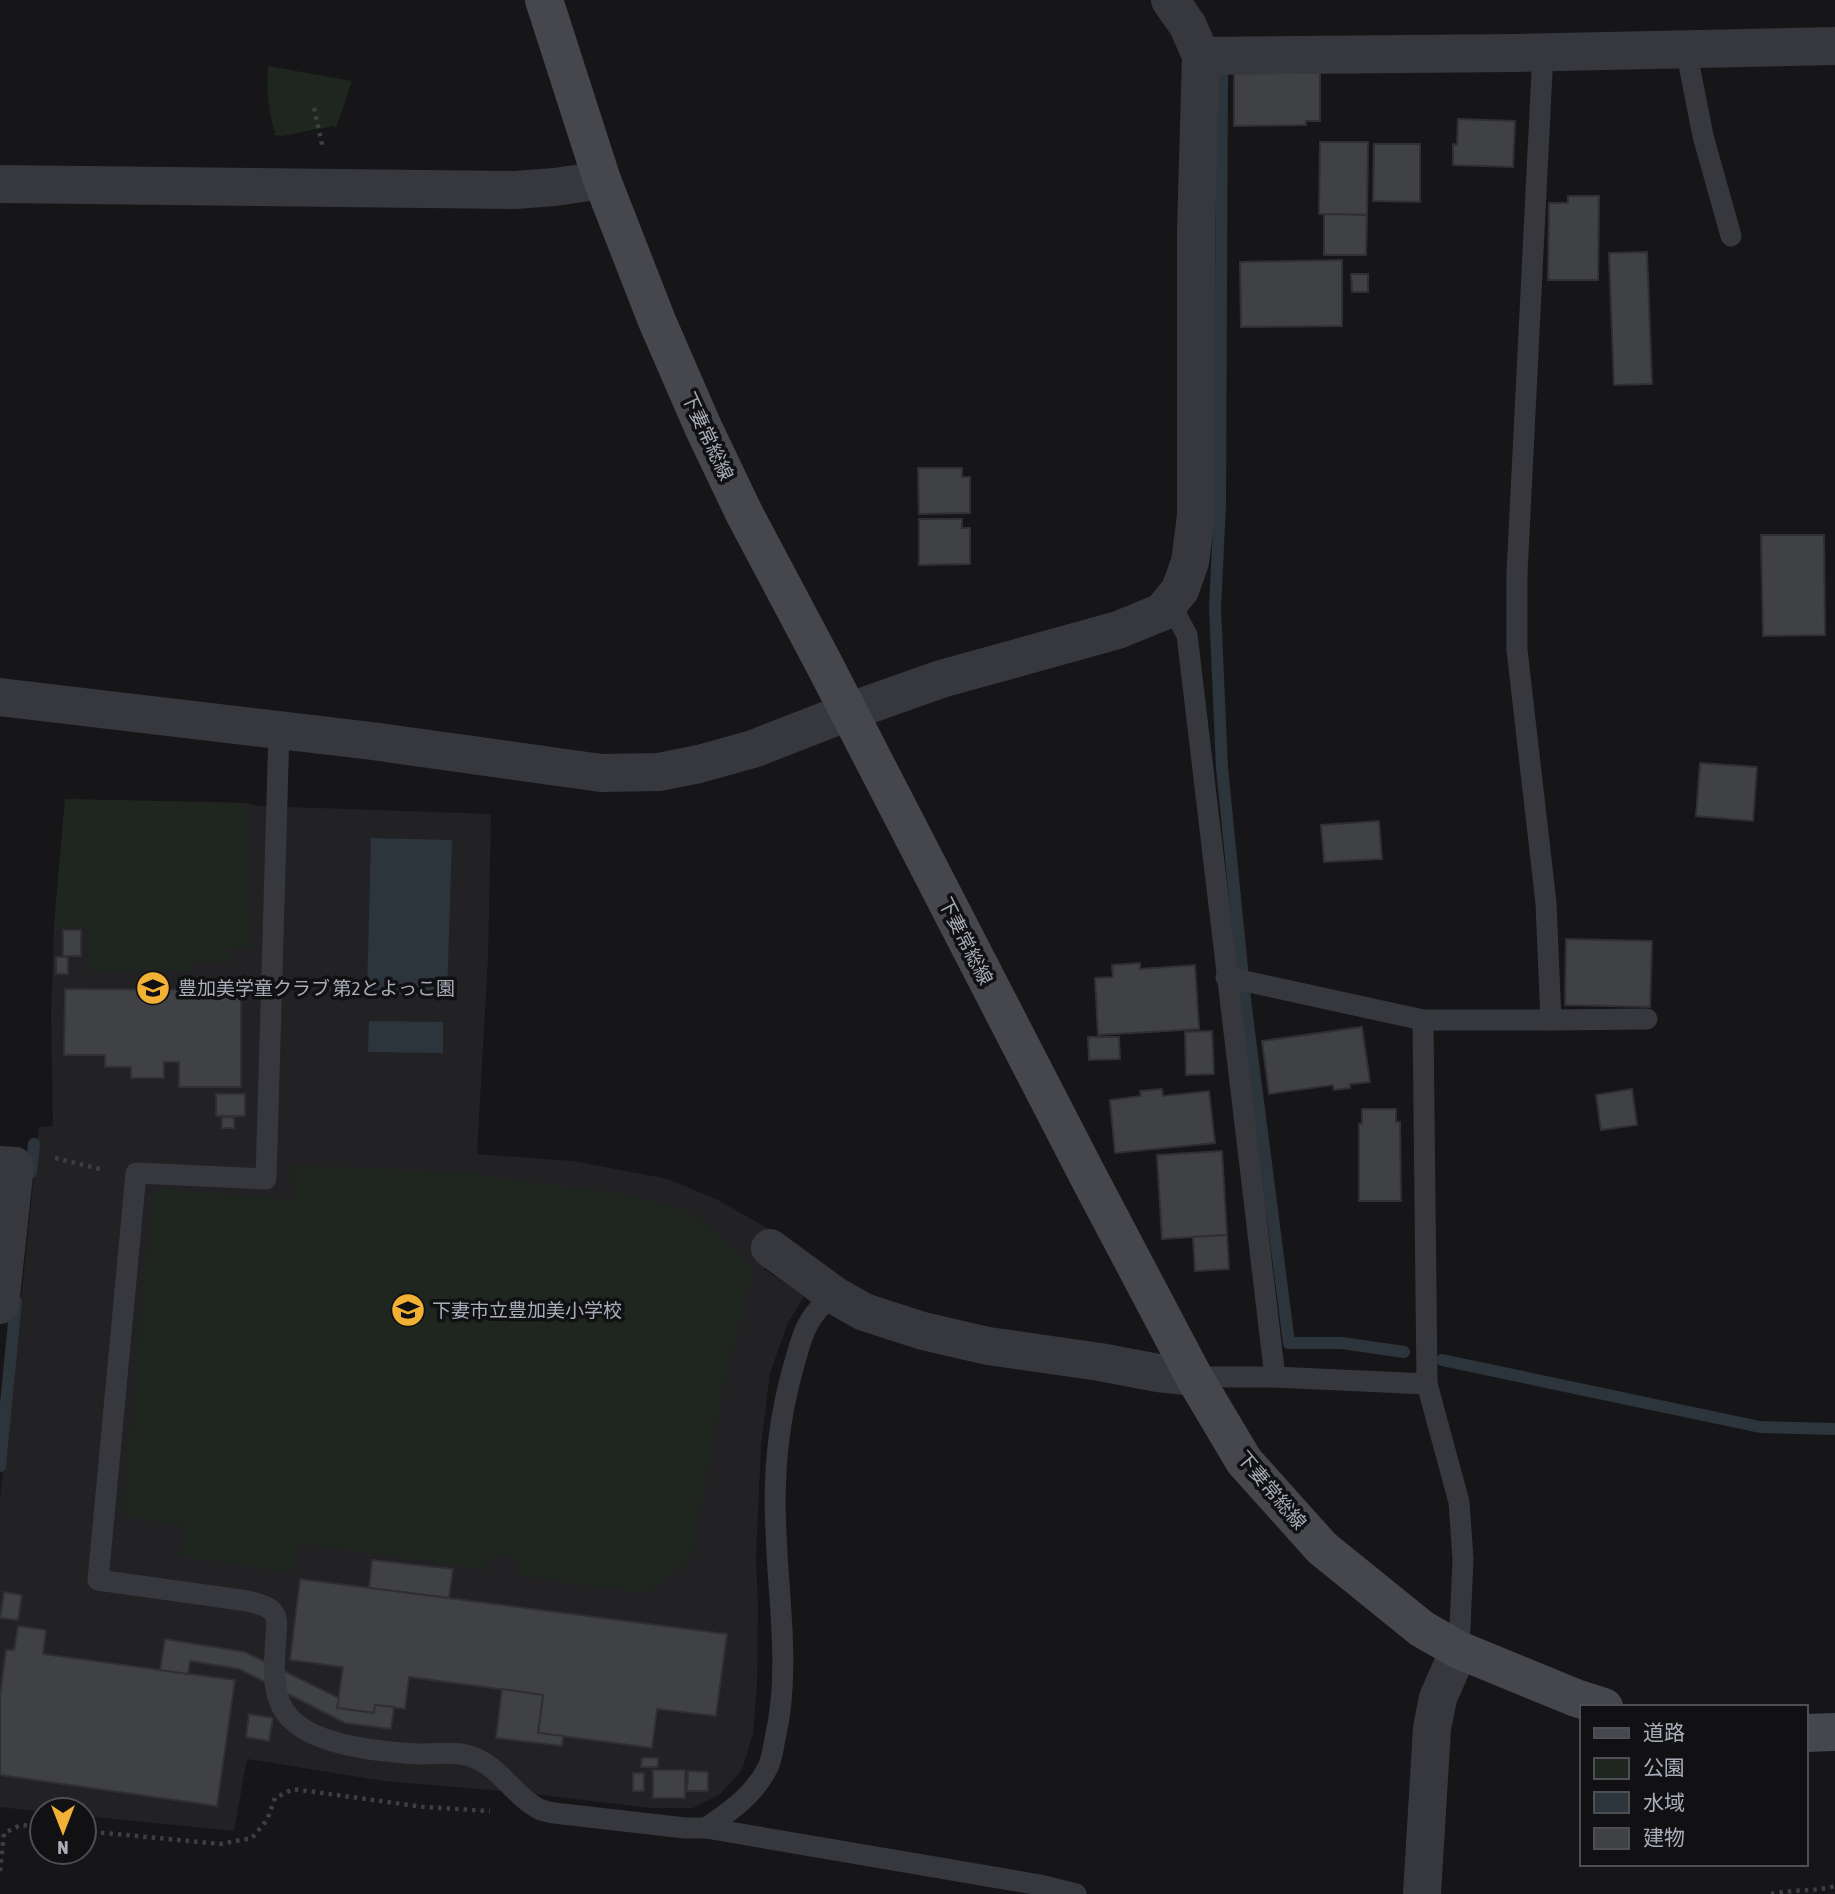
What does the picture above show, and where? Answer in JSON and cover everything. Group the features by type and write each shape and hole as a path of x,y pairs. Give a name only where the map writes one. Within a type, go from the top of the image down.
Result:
{"main road":[{"name":"下妻常総線","path":"544,0 602,180 657,321 744,513 1194,1377 1244,1461 1322,1548 1422,1629 1459,1650 1598,1705"},
{"path":"1807,1733 1835,1732"}],"street":[{"path":"0,697 496,757 601,774 659,772 753,749 941,679 1118,630 1161,612 1180,590 1190,562 1196,516 1196,230 1202,56 1188,26 1170,0"},
{"path":"1202,56 1835,46"},
{"path":"0,184 515,190 602,180"},
{"path":"0,1165 15,1166 0,1305"},
{"path":"770,1248 834,1295 872,1314 923,1331 988,1346 1194,1377"},
{"path":"1422,1894 1432,1728 1438,1698 1459,1650"}],"lane":[{"path":"1686,49 1703,136 1731,236"},
{"path":"1543,52 1517,573 1517,650 1546,903 1550,1020"},
{"path":"1169,602 1187,635 1237,979 1275,1377"},
{"path":"279,730 266,1179 136,1173 98,1580 248,1601 267,1607 277,1620 276,1694 291,1720 331,1741 362,1748 461,1755 485,1761 540,1809 554,1813 685,1828 706,1828 1041,1885 1076,1894"},
{"path":"1237,979 1423,1020 1647,1018"},
{"path":"1423,1020 1427,1384 1459,1502 1463,1559 1459,1650"},
{"path":"706,1828 748,1797 768,1768 781,1714 784,1657 775,1529 776,1458 785,1400 805,1328 819,1307 834,1295"},
{"path":"1194,1377 1275,1377 1427,1384"}],"path":[{"path":"45,1156 111,1171 136,1173"},
{"path":"98,1832 220,1844 252,1839 267,1821 275,1798 293,1789 424,1807 554,1813"},
{"path":"0,1871 4,1833 21,1825 28,1826"},
{"path":"1771,1894 1835,1886"}],"shaded area":[{"name":"下妻市立豊加美小学校","path":"65,799 246,803 260,806 491,814 488,959 477,1154 573,1161 668,1179 716,1199 776,1233 764,1269 804,1296 788,1323 770,1373 761,1446 756,1556 757,1685 753,1734 742,1770 719,1795 693,1808 650,1808 525,1793 384,1781 247,1759 234,1831 98,1817 98,1796 28,1796 28,1810 0,1807 0,1499 39,1127 53,1126 51,1015 54,926"}],"green space":[{"path":"268,66 352,81 336,128 333,126 282,136 274,135 268,99"},
{"path":"65,799 246,803 251,947 229,948 229,962 189,962 189,971 87,971 88,927 54,926"},
{"path":"291,1165 467,1173 626,1195 691,1212 754,1267 726,1375 690,1561 645,1593 516,1575 519,1567 517,1562 506,1554 487,1560 484,1566 486,1570 300,1543 294,1573 180,1556 184,1526 123,1516 152,1196 156,1191 165,1189 292,1200"}],"water":[{"path":"371,838 452,840 447,996 367,994"},
{"path":"369,1021 443,1022 443,1053 368,1052"}],"building":[{"path":"1320,68 1320,121 1306,121 1306,125 1234,126 1234,69"},
{"path":"1458,119 1515,121 1513,167 1453,165 1453,144 1457,145"},
{"path":"1320,142 1368,142 1367,215 1319,214"},
{"path":"1374,144 1420,144 1420,202 1373,201"},
{"path":"1568,196 1599,196 1598,280 1548,280 1549,203 1568,203"},
{"path":"1324,214 1367,215 1366,255 1324,255"},
{"path":"1647,252 1652,384 1614,385 1609,253"},
{"path":"1342,260 1342,326 1241,327 1240,262"},
{"path":"1351,274 1368,274 1368,292 1352,292"},
{"path":"918,468 962,468 962,477 970,477 970,513 919,514"},
{"path":"919,519 962,519 962,528 970,528 970,564 919,565"},
{"path":"1761,535 1824,535 1825,635 1763,636"},
{"path":"1700,763 1757,767 1753,821 1696,816"},
{"path":"1379,821 1382,859 1324,862 1321,825"},
{"path":"63,930 81,930 81,956 63,956"},
{"path":"1566,939 1652,941 1650,1007 1565,1005"},
{"path":"56,957 68,957 68,974 56,974"},
{"path":"1140,963 1140,969 1195,965 1199,1029 1098,1035 1095,978 1113,977 1112,965"},
{"path":"65,989 241,990 241,1087 179,1087 179,1062 164,1062 164,1078 131,1078 131,1067 105,1067 105,1055 64,1055"},
{"path":"1362,1027 1370,1082 1350,1084 1350,1088 1334,1090 1333,1085 1269,1094 1262,1041"},
{"path":"1212,1031 1214,1074 1186,1075 1185,1032"},
{"path":"1088,1037 1119,1037 1120,1059 1089,1060"},
{"path":"1162,1089 1163,1096 1209,1091 1215,1143 1115,1153 1110,1100 1141,1096 1140,1091"},
{"path":"1632,1089 1637,1125 1601,1130 1596,1095"},
{"path":"216,1094 245,1094 245,1116 216,1116"},
{"path":"1362,1109 1396,1109 1396,1122 1400,1122 1401,1201 1359,1201 1359,1124 1362,1124"},
{"path":"222,1117 234,1118 234,1128 222,1128"},
{"path":"1222,1151 1227,1235 1162,1239 1157,1155"},
{"path":"1227,1235 1229,1269 1195,1271 1193,1237"},
{"path":"372,1560 453,1569 449,1598 369,1588"},
{"path":"300,1579 727,1634 716,1716 657,1709 652,1748 538,1733 543,1695 409,1677 405,1709 375,1705 374,1713 337,1708 343,1667 290,1660"},
{"path":"4,1592 22,1595 18,1620 0,1618"},
{"path":"18,1626 46,1630 43,1654 235,1680 217,1806 0,1775 0,1695 6,1650 14,1650"},
{"path":"165,1639 245,1652 339,1698 337,1708 374,1713 375,1705 394,1707 391,1729 345,1723 239,1669 190,1661 188,1674 160,1670"},
{"path":"502,1689 543,1695 538,1733 563,1736 562,1746 496,1738"},
{"path":"249,1714 273,1718 269,1741 246,1737"},
{"path":"642,1758 658,1758 658,1767 641,1767"},
{"path":"653,1770 685,1770 685,1798 653,1798"},
{"path":"688,1771 708,1772 708,1791 687,1791"},
{"path":"633,1773 644,1773 644,1791 633,1791"}],"waterway":[{"path":"1222,73 1220,505 1215,608 1222,768 1246,1008 1289,1343 1342,1343 1404,1352"},
{"path":"31,1172 34,1144"},
{"path":"0,1466 16,1301"},
{"path":"1442,1360 1760,1427 1835,1429"}],"place":[{"name":"豊加美学童クラブ 第2とよっこ園","path":"153,988"},
{"name":"下妻市立豊加美小学校","path":"408,1310"}]}
